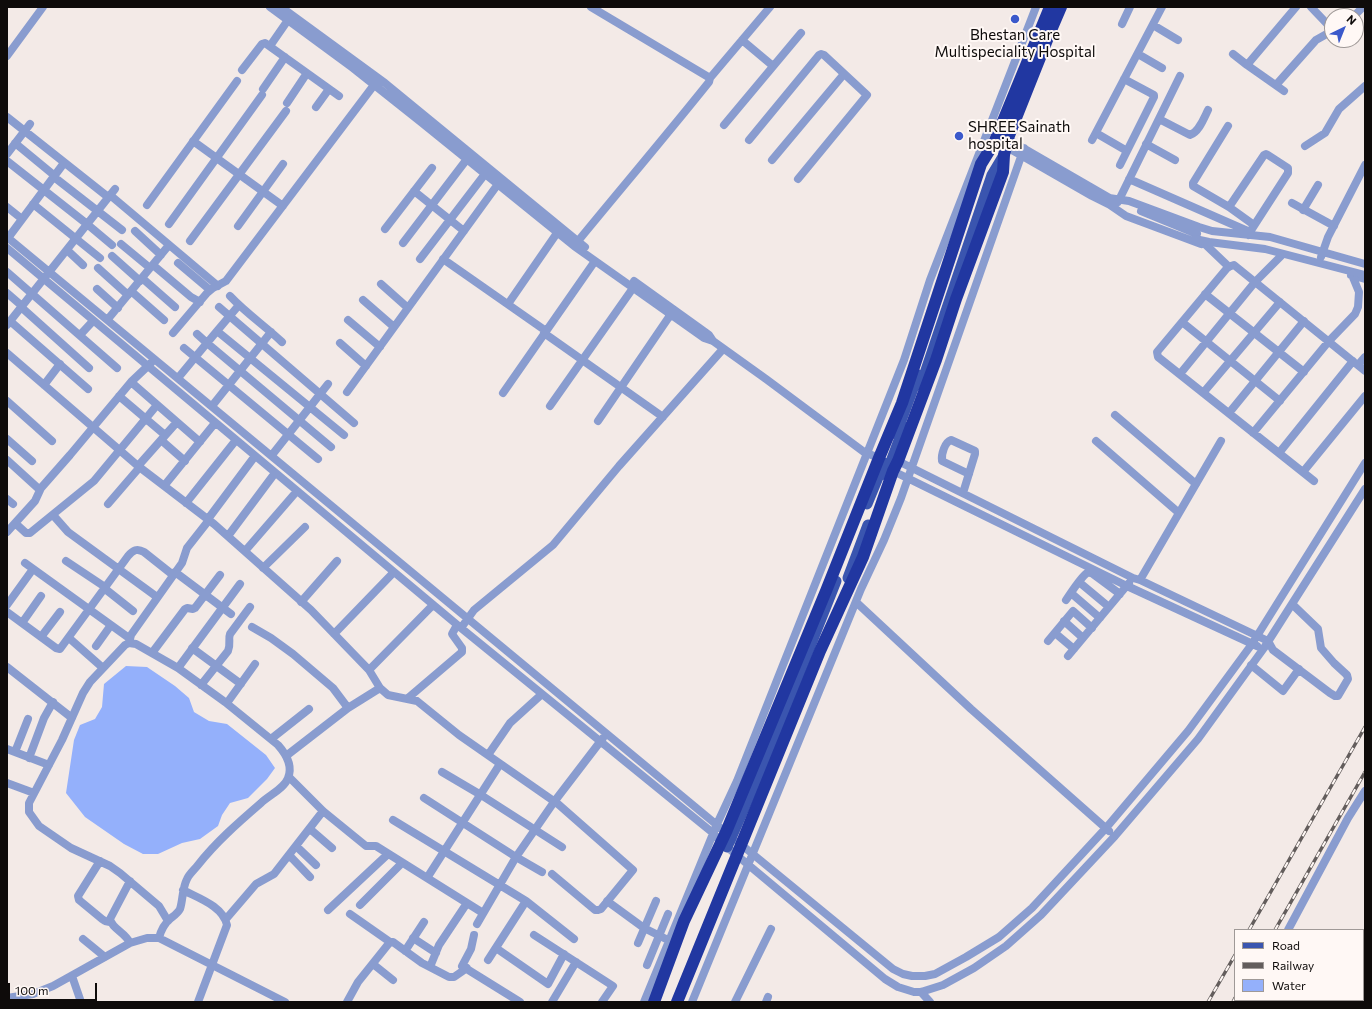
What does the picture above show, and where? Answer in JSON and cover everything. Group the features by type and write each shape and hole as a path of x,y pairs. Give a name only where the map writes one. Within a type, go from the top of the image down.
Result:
{"highway":[{"path":"677,1002 728,841 902,402 981,164 1000,145 1049,35 1059,7"},
{"path":"654,1002 684,921 728,841 820,651 863,557 895,466 936,360 1002,172 1000,145"}],"main road":[{"path":"728,841 797,695 843,591 887,472 913,408 992,176 1000,145"}],"street":[{"path":"7,56 43,7"},
{"path":"270,7 290,15 385,83 596,261 704,338 713,341 723,348 867,453 879,458"},
{"path":"281,7 374,85 557,233 576,244 705,332 713,341"},
{"path":"591,7 710,78"},
{"path":"576,244 622,187 654,151 709,82 710,78 770,7"},
{"path":"644,1002 670,940 728,841 737,781 910,342 933,273 1036,7"},
{"path":"1142,153 1094,137 1162,7"},
{"path":"1247,65 1296,7"},
{"path":"1311,7 1324,21"},
{"path":"1122,24 1127,8"},
{"path":"270,46 290,15"},
{"path":"1153,25 1178,40"},
{"path":"724,125 801,33"},
{"path":"1276,85 1316,40 1324,35"},
{"path":"742,40 773,66"},
{"path":"242,70 262,44 265,43 339,96"},
{"path":"1138,54 1162,68"},
{"path":"1233,54 1284,91"},
{"path":"749,140 819,55 824,55 867,95 798,179"},
{"path":"169,224 285,57"},
{"path":"190,241 286,107 307,73"},
{"path":"772,160 844,74"},
{"path":"1119,201 1180,76"},
{"path":"1120,165 1154,95 1124,79"},
{"path":"147,205 237,81"},
{"path":"173,333 210,290 226,281 374,85"},
{"path":"1305,146 1324,133 1338,109 1365,86"},
{"path":"316,107 329,89"},
{"path":"1153,99 1166,105"},
{"path":"1159,118 1190,135 1196,130 1208,110"},
{"path":"7,117 64,163 111,194 218,286"},
{"path":"7,154 30,124"},
{"path":"1228,126 1193,186 1229,207 1251,230"},
{"path":"7,139 122,230"},
{"path":"193,141 283,206"},
{"path":"1146,144 1175,160"},
{"path":"1000,145 1023,152 1092,196 1196,236 1266,244 1365,270"},
{"path":"692,1002 856,602 884,540 912,468 1023,152"},
{"path":"1229,207 1264,155 1268,155 1288,168 1288,173 1251,230"},
{"path":"403,243 467,159"},
{"path":"7,161 112,245"},
{"path":"64,163 8,237 607,733 728,841 749,865 885,979 905,990 921,992 943,985 974,968 1006,946 1041,915 1115,836 1198,739 1263,649 1365,489"},
{"path":"238,226 283,164"},
{"path":"1319,266 1328,237 1365,165"},
{"path":"385,229 432,168"},
{"path":"420,259 485,174"},
{"path":"1129,179 1270,237 1365,264"},
{"path":"347,392 498,184"},
{"path":"1303,210 1318,185"},
{"path":"414,191 464,231"},
{"path":"88,389 9,321 22,307 111,194"},
{"path":"1108,201 1129,201 1199,227 1212,230 1251,230"},
{"path":"1108,201 1126,216 1206,245 1266,252 1365,279"},
{"path":"1119,201 1209,242 1265,249 1365,275"},
{"path":"1292,203 1334,226"},
{"path":"33,204 100,258"},
{"path":"7,207 22,219"},
{"path":"135,231 161,255"},
{"path":"508,304 557,233"},
{"path":"121,244 191,297 200,302"},
{"path":"108,319 170,245"},
{"path":"1206,245 1229,267"},
{"path":"7,248 433,605 600,742 728,841 753,854 893,969 903,974 912,976 935,974 999,937 1032,908 1106,828 1188,731 1258,636 1365,463"},
{"path":"67,250 83,265"},
{"path":"112,256 175,307"},
{"path":"1180,374 1255,282 1281,256"},
{"path":"443,259 508,304 582,360 663,417"},
{"path":"502,393 596,261"},
{"path":"178,263 210,290"},
{"path":"1314,481 1158,357 1157,352 1205,294 1229,267 1234,265 1359,366"},
{"path":"98,268 164,320"},
{"path":"7,272 117,368"},
{"path":"1253,433 1329,341 1355,314 1358,308 1359,292 1352,275"},
{"path":"381,284 408,308"},
{"path":"550,406 634,288"},
{"path":"97,289 118,308"},
{"path":"7,293 90,368"},
{"path":"1205,294 1304,372"},
{"path":"230,296 282,342"},
{"path":"363,300 394,327"},
{"path":"1203,393 1280,302"},
{"path":"178,378 239,305"},
{"path":"219,308 354,423"},
{"path":"598,421 670,314"},
{"path":"348,320 380,347"},
{"path":"80,336 93,321"},
{"path":"1229,413 1304,321"},
{"path":"1182,322 1280,401"},
{"path":"217,331 344,435"},
{"path":"198,409 209,403 228,385 271,332"},
{"path":"197,334 331,446"},
{"path":"340,344 366,366"},
{"path":"184,348 318,459"},
{"path":"408,698 462,652 462,648 452,634 459,626 474,610 553,545 618,466 723,348"},
{"path":"7,353 138,467 208,519 264,568 334,634 369,670 380,688 388,695 417,701 459,735 554,802 633,870 601,909 598,910 595,910 552,874"},
{"path":"1279,453 1359,366 1365,357"},
{"path":"7,532 35,501 40,490 94,428 130,382 156,359"},
{"path":"44,385 60,364"},
{"path":"130,382 200,442"},
{"path":"272,455 328,384"},
{"path":"119,396 145,419 185,461"},
{"path":"1303,472 1365,396"},
{"path":"7,401 52,441"},
{"path":"15,523 28,534 32,532 94,481 157,405"},
{"path":"1115,415 1196,484"},
{"path":"108,504 177,422"},
{"path":"164,486 215,423"},
{"path":"7,439 32,461"},
{"path":"186,503 236,440"},
{"path":"962,493 969,474 976,454 975,451 949,440 943,452 941,458 942,460 969,474"},
{"path":"1096,441 1179,513"},
{"path":"1068,656 1127,586 1137,579 1179,513 1221,441"},
{"path":"168,920 159,906 115,869 71,848 39,826 29,812 29,803 49,765 83,693 90,682 129,641 157,597 182,562 187,548 255,456"},
{"path":"8,464 40,490"},
{"path":"895,466 912,468 1137,579 1268,641 1273,650 1335,696 1338,696 1348,679 1347,675 1321,648 1318,629 1292,604"},
{"path":"895,466 907,479 1127,586 1263,649 1273,650"},
{"path":"228,536 275,472"},
{"path":"245,551 297,491"},
{"path":"1342,501 1354,508"},
{"path":"53,515 68,532 157,597"},
{"path":"1012,530 1016,520"},
{"path":"264,568 305,527"},
{"path":"7,612 58,649 62,647 131,553 134,550 140,550 205,594 231,614"},
{"path":"66,561 105,588 133,611"},
{"path":"301,602 337,561"},
{"path":"25,563 111,625 129,641 178,668 227,703 285,752 288,760 289,777 281,788 262,802 208,852 187,879 183,890 180,909 168,920 161,930 159,938"},
{"path":"7,605 34,569"},
{"path":"334,634 394,572"},
{"path":"1100,618 1068,596 1079,582 1090,573 1120,594"},
{"path":"152,653 185,609 194,609 220,575"},
{"path":"1079,582 1109,607"},
{"path":"178,668 240,584"},
{"path":"22,623 41,596"},
{"path":"856,602 977,714 1115,836"},
{"path":"369,670 433,605"},
{"path":"201,685 230,647 230,634 250,607"},
{"path":"41,637 60,612"},
{"path":"1048,641 1073,612 1092,628"},
{"path":"1064,621 1083,638"},
{"path":"96,646 111,625"},
{"path":"252,627 271,638 333,688 348,708"},
{"path":"1055,633 1074,649"},
{"path":"68,638 103,668"},
{"path":"192,648 241,684"},
{"path":"227,703 255,664"},
{"path":"1251,665 1284,691 1299,669"},
{"path":"7,667 72,718"},
{"path":"286,756 348,708 380,688"},
{"path":"488,755 510,723 542,694"},
{"path":"29,758 44,718 53,702"},
{"path":"1206,706 1216,713"},
{"path":"271,740 309,709"},
{"path":"15,752 28,720"},
{"path":"476,924 534,830 607,733"},
{"path":"7,749 49,765"},
{"path":"427,878 500,764"},
{"path":"442,772 562,847"},
{"path":"289,777 323,811 366,846 376,846 483,913"},
{"path":"7,783 34,793"},
{"path":"1289,929 1348,818 1365,791"},
{"path":"424,798 542,872"},
{"path":"226,919 256,884 274,874 323,811"},
{"path":"393,820 526,901 574,939"},
{"path":"310,828 332,848"},
{"path":"296,846 316,865"},
{"path":"328,910 388,854"},
{"path":"289,855 310,877"},
{"path":"100,861 78,896 79,900 102,919 110,922 125,934 130,943"},
{"path":"360,905 402,863"},
{"path":"110,922 110,919 130,881"},
{"path":"183,890 213,906 226,919 227,925 198,1002"},
{"path":"488,960 526,901"},
{"path":"607,901 644,928 670,940"},
{"path":"638,943 656,901"},
{"path":"430,967 439,945 467,903"},
{"path":"806,912 813,903"},
{"path":"350,914 390,942 449,977 454,977 467,968"},
{"path":"647,966 668,914"},
{"path":"405,951 424,922"},
{"path":"735,1002 771,929"},
{"path":"474,935 471,948 462,966 520,1002"},
{"path":"534,935 613,986 602,1002"},
{"path":"7,998 33,994 53,986 130,943 147,938 159,938 212,964 276,1000 285,1002"},
{"path":"414,938 436,953"},
{"path":"83,939 105,957"},
{"path":"347,1002 358,982 390,942"},
{"path":"496,948 558,991"},
{"path":"548,984 564,954"},
{"path":"552,1002 576,962"},
{"path":"373,964 393,980"},
{"path":"72,976 81,1002"},
{"path":"921,992 930,1002"}],"water":[{"path":"126,666 147,667 175,686 189,698 194,712 209,721 227,724 266,755 275,768 267,779 248,798 230,803 222,815 218,826 200,839 182,843 158,854 143,854 124,844 85,817 66,793 74,740 80,725 95,719 102,707 104,684"}],"railway":[{"path":"1250,929 1365,727"},
{"path":"1276,929 1365,772"},
{"path":"1208,1002 1234,957"}],"place":[{"name":"Bhestan Care Multispeciality Hospital","path":"1015,19"},
{"name":"SHREE Sainath hospital","path":"959,136"}]}
